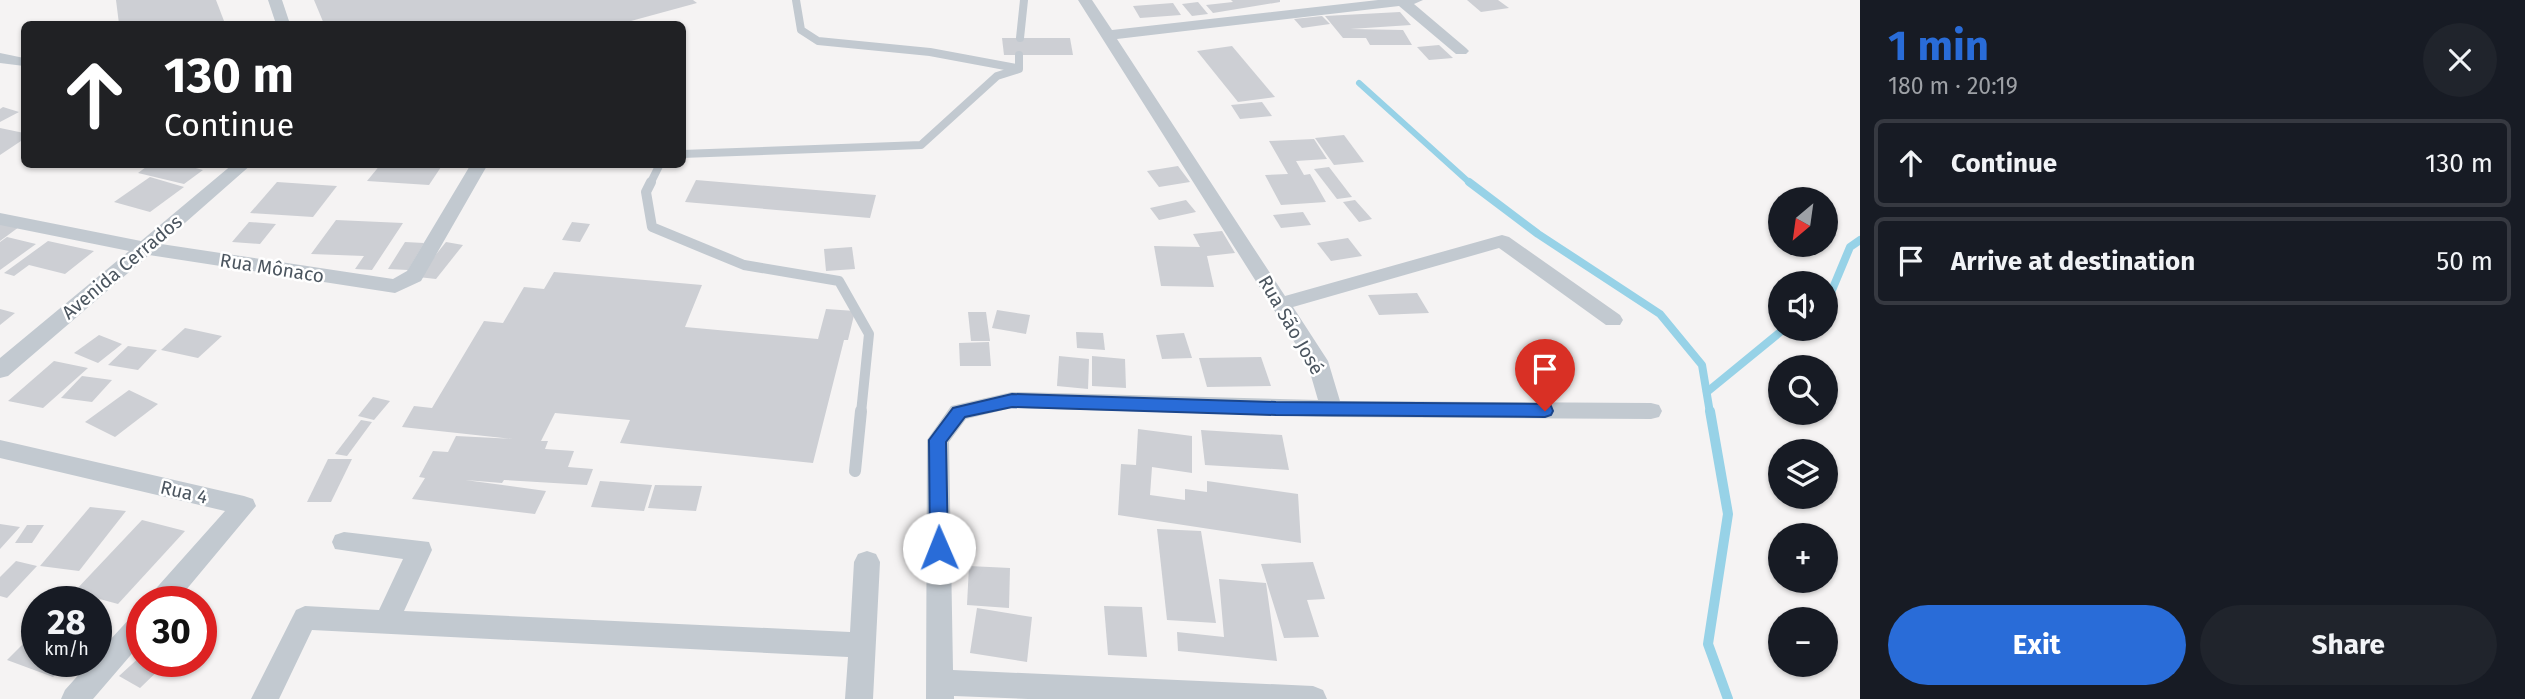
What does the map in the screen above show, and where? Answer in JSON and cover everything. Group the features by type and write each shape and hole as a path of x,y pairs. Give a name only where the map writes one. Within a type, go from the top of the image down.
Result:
{"street":[{"path":"275,0 282,21"},
{"name":"Rua São José","path":"1085,0 1317,361 1332,410"},
{"path":"1109,35 1406,1 1461,51"},
{"path":"0,58 21,62"},
{"name":"Avenida Cerrados","path":"0,370 239,168"},
{"name":"Rua Mônaco","path":"0,219 145,248 395,286 414,276 478,168"},
{"path":"1281,304 1502,241 1613,320"},
{"path":"1313,699 941,690 938,440 959,412 1012,400 1332,410 1651,411"},
{"name":"Rua 4","path":"0,449 244,506 174,586"},
{"path":"344,542 420,550 386,622"},
{"path":"859,699 867,562"},
{"path":"265,699 306,618 863,645"},
{"path":"75,699 126,641"}],"lane":[{"path":"796,0 801,30 818,41 930,52 1019,69"},
{"path":"1020,38 1024,0"},
{"path":"1019,55 1019,69"},
{"path":"686,154 921,145 997,76 1019,69"},
{"path":"658,168 646,192 652,227 744,265 839,281 869,334 855,471"}],"building":[{"path":"116,0 216,0 224,21 119,21"},
{"path":"314,0 693,0 697,3 631,21 323,21"},
{"path":"1231,0 1280,2 1213,13 1206,5 1233,2"},
{"path":"1467,0 1498,0 1509,8 1481,12"},
{"path":"1198,2 1208,14 1192,16 1182,4"},
{"path":"1173,3 1181,15 1140,18 1133,6"},
{"path":"1400,12 1411,25 1350,29 1403,30 1412,45 1370,45 1366,38 1343,38 1325,16"},
{"path":"1322,16 1330,24 1302,28 1294,19"},
{"path":"1002,38 1070,38 1073,55 1004,55"},
{"path":"1439,45 1453,58 1429,60 1417,47"},
{"path":"1232,46 1275,97 1238,102 1197,51"},
{"path":"1262,102 1272,116 1240,119 1231,105"},
{"path":"3,107 19,112 0,122 0,109"},
{"path":"0,128 21,132 21,141 0,155"},
{"path":"1344,135 1364,162 1334,165 1315,138"},
{"path":"1314,139 1327,159 1296,161 1304,175 1310,174 1326,202 1281,205 1265,175 1288,174 1269,141"},
{"path":"1178,166 1190,182 1159,187 1147,171"},
{"path":"1329,167 1352,197 1337,199 1314,169"},
{"path":"145,168 203,170 184,184 138,173"},
{"path":"378,168 440,168 429,185 367,181"},
{"path":"150,177 184,187 150,212 114,202"},
{"path":"696,180 876,195 870,218 685,202"},
{"path":"277,182 337,186 313,217 250,213"},
{"path":"1186,200 1196,212 1159,220 1150,208"},
{"path":"1355,200 1372,219 1359,222 1343,202"},
{"path":"1303,212 1311,225 1281,228 1273,215"},
{"path":"336,220 403,223 372,270 355,269 364,256 311,254"},
{"path":"249,222 276,224 260,244 232,242"},
{"path":"572,222 590,224 580,242 562,240"},
{"path":"0,224 19,227 0,241"},
{"path":"1222,231 1235,253 1207,256 1214,287 1161,286 1154,246 1200,247 1193,234"},
{"path":"7,237 36,244 0,270 0,242"},
{"path":"1348,238 1362,256 1331,261 1317,243"},
{"path":"48,241 94,251 65,274 29,265 14,276 4,273"},
{"path":"405,242 424,243 408,270 388,269"},
{"path":"446,242 463,245 436,279 418,277"},
{"path":"852,247 855,269 826,271 824,249"},
{"path":"554,272 702,285 685,327 818,339 826,309 855,311 848,340 844,340 813,463 620,443 630,420 555,413 541,441 548,441 545,449 574,451 568,467 593,469 587,485 465,480 546,491 535,514 412,499 425,478 419,477 433,451 448,452 456,436 513,439 402,427 414,406 432,408 484,321 503,323 524,287 544,289"},
{"path":"1417,293 1429,313 1379,315 1368,295"},
{"path":"0,309 15,313 0,325"},
{"path":"997,310 1030,315 1026,334 992,328"},
{"path":"968,312 986,312 990,341 971,341"},
{"path":"185,328 222,336 198,358 161,350"},
{"path":"1076,332 1103,333 1105,350 1077,348"},
{"path":"1184,333 1192,358 1162,359 1156,335"},
{"path":"99,335 122,344 98,363 74,353"},
{"path":"989,342 991,366 960,366 959,343"},
{"path":"128,346 157,350 138,370 108,365"},
{"path":"1059,356 1089,359 1088,389 1057,386"},
{"path":"1092,356 1125,359 1126,388 1092,386"},
{"path":"1261,357 1271,386 1207,387 1199,358"},
{"path":"54,361 88,368 43,408 8,401"},
{"path":"82,376 112,380 92,402 61,398"},
{"path":"129,390 158,404 115,437 85,422"},
{"path":"373,397 390,401 374,420 358,416"},
{"path":"361,420 372,422 347,456 335,454"},
{"path":"1138,429 1192,436 1192,473 1152,467 1150,495 1185,500 1185,489 1207,492 1207,481 1298,494 1301,543 1118,515 1121,464 1136,465"},
{"path":"1201,430 1282,435 1289,470 1205,465"},
{"path":"328,459 352,459 331,502 307,502"},
{"path":"600,481 652,485 644,511 591,507"},
{"path":"655,485 702,486 696,511 648,508"},
{"path":"90,507 126,511 79,571 40,566"},
{"path":"142,520 185,531 135,586 126,586 126,595 118,604 112,602 112,586 80,586"},
{"path":"0,524 20,527 0,549"},
{"path":"27,525 44,525 32,543 15,543"},
{"path":"1157,529 1201,531 1216,623 1167,620"},
{"path":"16,561 37,566 7,598 0,596 0,577"},
{"path":"1313,562 1325,599 1307,600 1319,637 1284,638 1261,564"},
{"path":"969,566 1010,568 1009,608 967,605"},
{"path":"1219,579 1266,583 1277,661 1178,651 1177,632 1224,637"},
{"path":"1104,606 1142,607 1147,657 1108,655"},
{"path":"977,608 1032,617 1027,662 970,653"},
{"path":"21,646 21,665 7,660"},
{"path":"126,670 126,677 151,677 140,688 119,676"}],"waterway":[{"path":"1359,83 1471,184"},
{"path":"1469,182 1538,234 1660,314 1702,365 1710,413"},
{"path":"1838,276 1850,247 1860,240"},
{"path":"1707,392 1769,341"},
{"path":"1710,411 1728,514 1708,644 1728,699"}],"route":[{"path":"939,548 938,440 959,412 1012,400 1276,409 1545,411"}]}
